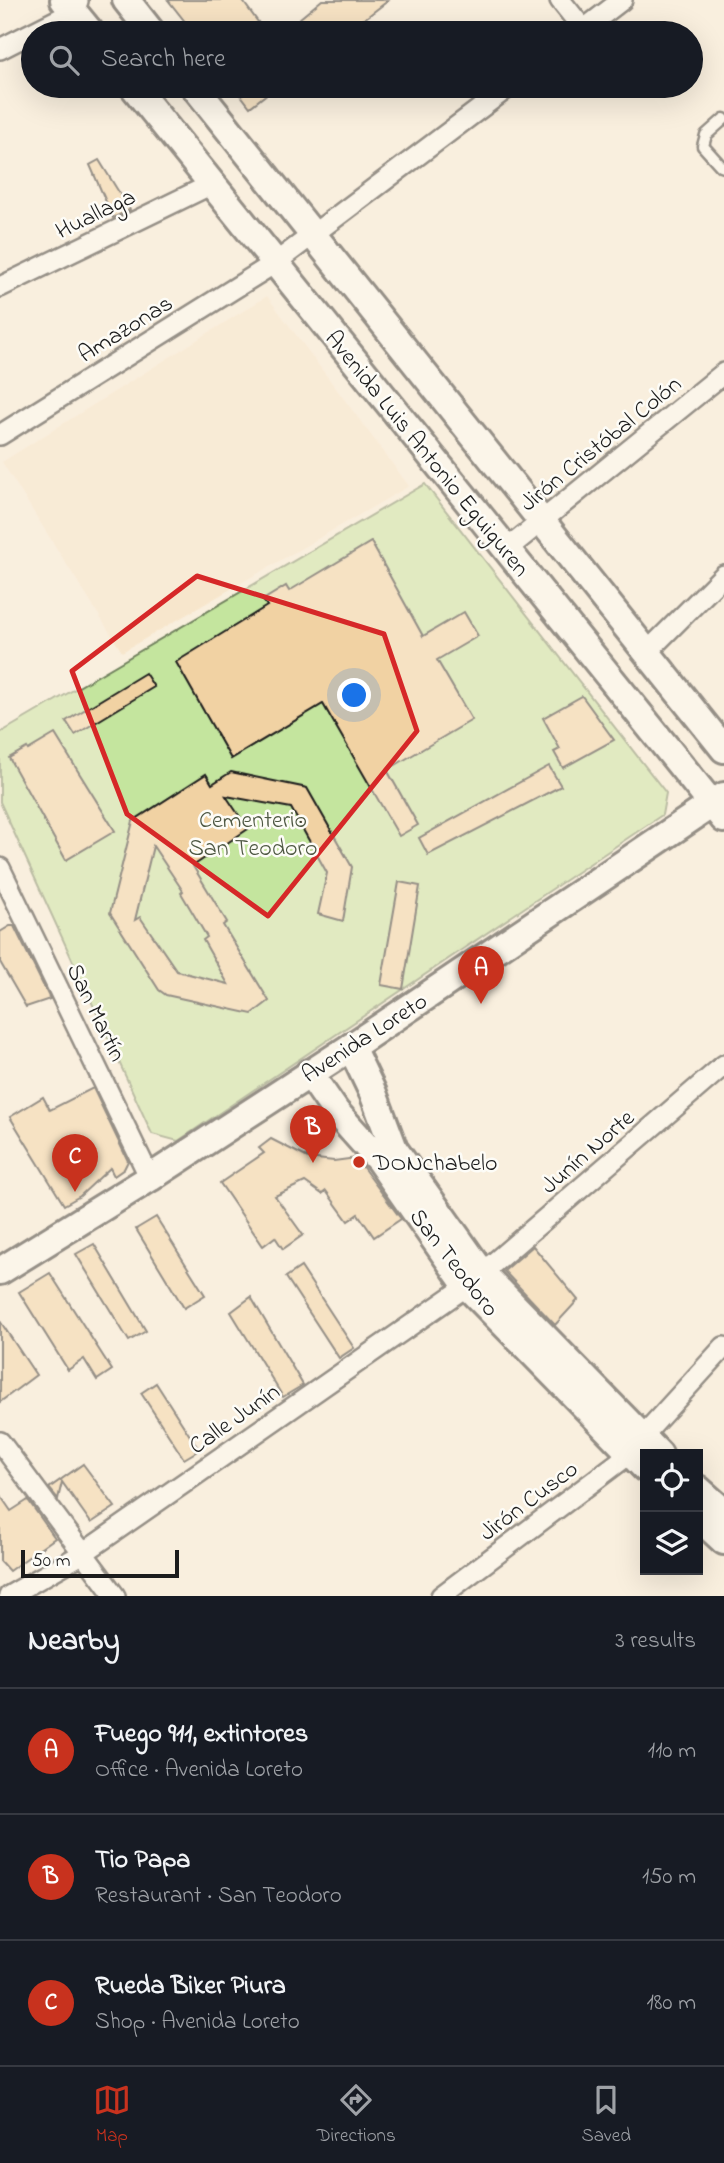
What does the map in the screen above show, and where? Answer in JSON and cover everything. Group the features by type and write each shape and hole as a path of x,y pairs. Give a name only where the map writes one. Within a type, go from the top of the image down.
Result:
{"main road":[{"path":"126,0 143,21"},
{"path":"72,4 83,21"},
{"name":"Avenida Luis Antonio Eguiguren","path":"143,98 506,550 719,807"},
{"name":"Avenida Luis Antonio Eguiguren","path":"204,98 724,749"},
{"name":"Avenida Loreto","path":"0,1271 150,1178 719,807"},
{"name":"San Teodoro","path":"351,1046 373,1093 394,1149 475,1280"},
{"name":"San Teodoro","path":"309,1073 336,1112 379,1160 475,1280 640,1450"},
{"path":"703,1494 724,1513"},
{"path":"703,1522 724,1541"}],"street":[{"path":"559,0 573,21"},
{"path":"595,21 622,0"},
{"path":"44,21 72,4"},
{"path":"0,48 21,35"},
{"name":"Amazonas","path":"0,435 275,263 494,98"},
{"name":"Huallaga","path":"0,287 212,184"},
{"name":"Jirón Cristóbal Colón","path":"506,550 724,373"},
{"path":"647,652 724,575"},
{"name":"San Martín","path":"3,881 150,1178"},
{"name":"Junín Norte","path":"475,1280 724,1065"},
{"name":"Calle Junín","path":"9,1596 82,1554 475,1280"},
{"name":"Jirón Cusco","path":"646,1449 724,1347"},
{"path":"0,1442 115,1596"},
{"name":"Jirón Cusco","path":"441,1596 640,1455"}],"lane":[{"path":"724,119 706,135 703,146 724,167"}],"highlighted area":[{"path":"197,576 384,634 417,731 268,916 127,814 72,671"}],"shaded area":[{"path":"267,296 409,486 122,652 2,462"}],"green space":[{"name":"Cementerio San Teodoro","path":"425,484 666,793 662,815 178,1141 152,1134 0,802 0,733"}],"building":[{"path":"168,0 242,0 257,21 185,21"},
{"path":"322,0 389,0 362,21 297,21"},
{"path":"243,98 262,98 250,107"},
{"path":"99,160 130,210 113,218 90,165"},
{"path":"371,542 423,636 464,612 478,636 437,660 472,720 387,770 418,825 399,836 323,704 231,759 176,662 267,606 263,600 286,586 289,591"},
{"path":"145,673 154,687 75,735 66,721"},
{"path":"582,696 614,740 563,768 554,752 560,749 543,718"},
{"path":"55,734 115,831 66,860 9,758"},
{"path":"549,766 561,786 428,855 419,838"},
{"path":"231,772 307,788 352,867 343,921 318,914 327,873 291,808 226,796 248,829 193,866 227,922 223,925 269,1001 252,1014 166,995 159,990 110,913 133,821 206,774 212,784","holes":["153,846 183,891 181,893 207,937 203,940 228,984 177,971 140,917 135,920"]},
{"path":"399,882 420,886 403,989 381,985"},
{"path":"14,926 50,999 26,1007 0,962 0,932"},
{"path":"93,1088 128,1161 124,1169 114,1176 110,1168 80,1196 64,1205 10,1117 43,1097 50,1110"},
{"path":"271,1139 308,1158 334,1161 356,1158 401,1219 374,1237 358,1214 348,1221 326,1191 322,1194 305,1182 275,1196 303,1235 283,1249 275,1237 263,1246 220,1183 264,1153 259,1148"},
{"path":"156,1217 205,1295 184,1308 136,1229"},
{"path":"94,1244 146,1331 129,1341 76,1254"},
{"path":"533,1246 578,1300 555,1325 504,1271"},
{"path":"301,1267 354,1348 339,1358 286,1277"},
{"path":"50,1273 112,1370 97,1380 84,1359 68,1370 19,1292"},
{"path":"251,1297 303,1385 283,1397 231,1312"},
{"path":"0,1321 36,1375 0,1402"},
{"path":"156,1383 199,1450 184,1459 141,1393"},
{"path":"83,1464 115,1507 91,1523 62,1482 58,1499 49,1488"},
{"path":"0,1495 11,1511 28,1500 55,1538 9,1571 0,1561"}],"place":[{"name":"Fuego 911, extintores","path":"481,1004"},
{"name":"DONchabelo","path":"359,1162"},
{"name":"Tio Papa","path":"313,1163"},
{"name":"Rueda Biker Piura","path":"75,1192"}]}
